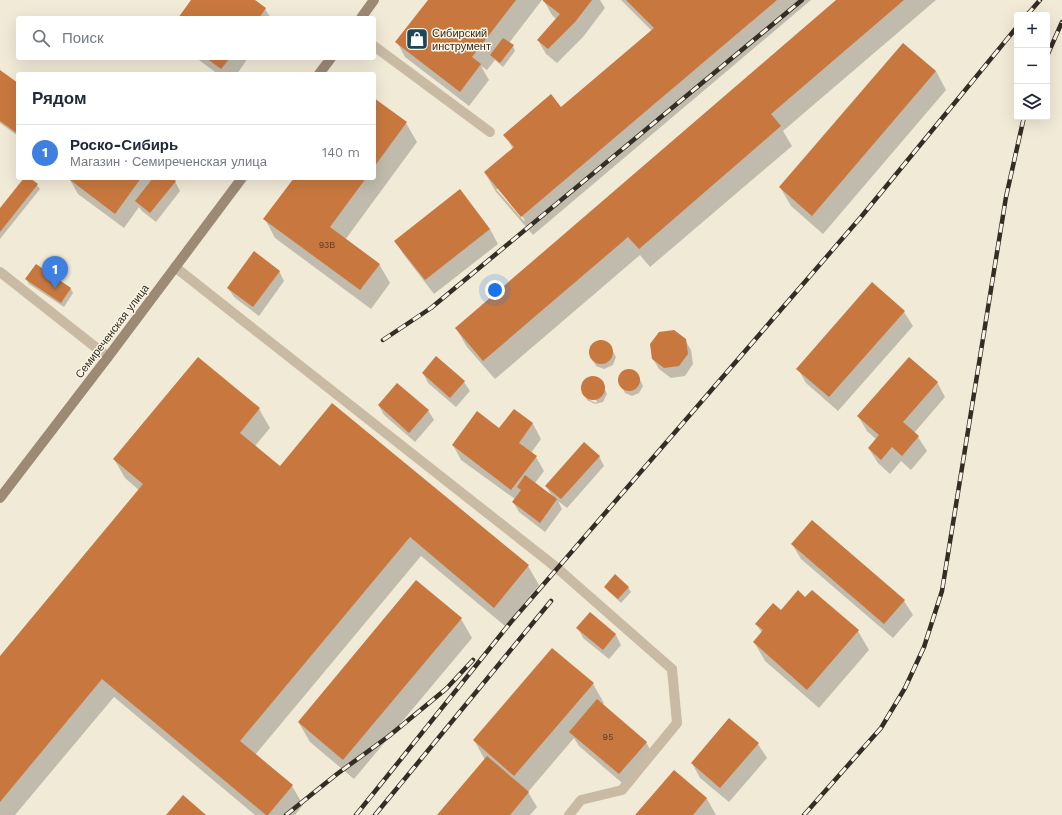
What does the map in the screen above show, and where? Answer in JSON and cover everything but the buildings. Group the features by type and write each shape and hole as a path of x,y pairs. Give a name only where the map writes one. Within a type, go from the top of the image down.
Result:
{"main road":[{"path":"362,16 374,0"},
{"path":"320,72 330,60"},
{"name":"Семиреченская улица","path":"0,498 241,180"}],"street":[{"path":"376,47 490,132"},
{"path":"176,267 558,568 672,669 677,723 622,790 581,800 569,815"},
{"path":"0,272 108,357"}],"railway":[{"path":"383,340 431,308 802,0"},
{"path":"1030,12 1040,0"},
{"path":"1050,49 1062,22"},
{"path":"356,815 511,622 861,217 1014,31"},
{"path":"804,815 881,728 905,688 924,647 942,591 1006,197 1023,120"},
{"path":"375,815 551,601"},
{"path":"286,815 337,774 389,736 446,689 473,660"}],"place":[{"name":"Сибирский инструмент","path":"417,39"},
{"name":"Роско-Сибирь","path":"55,289"}]}
